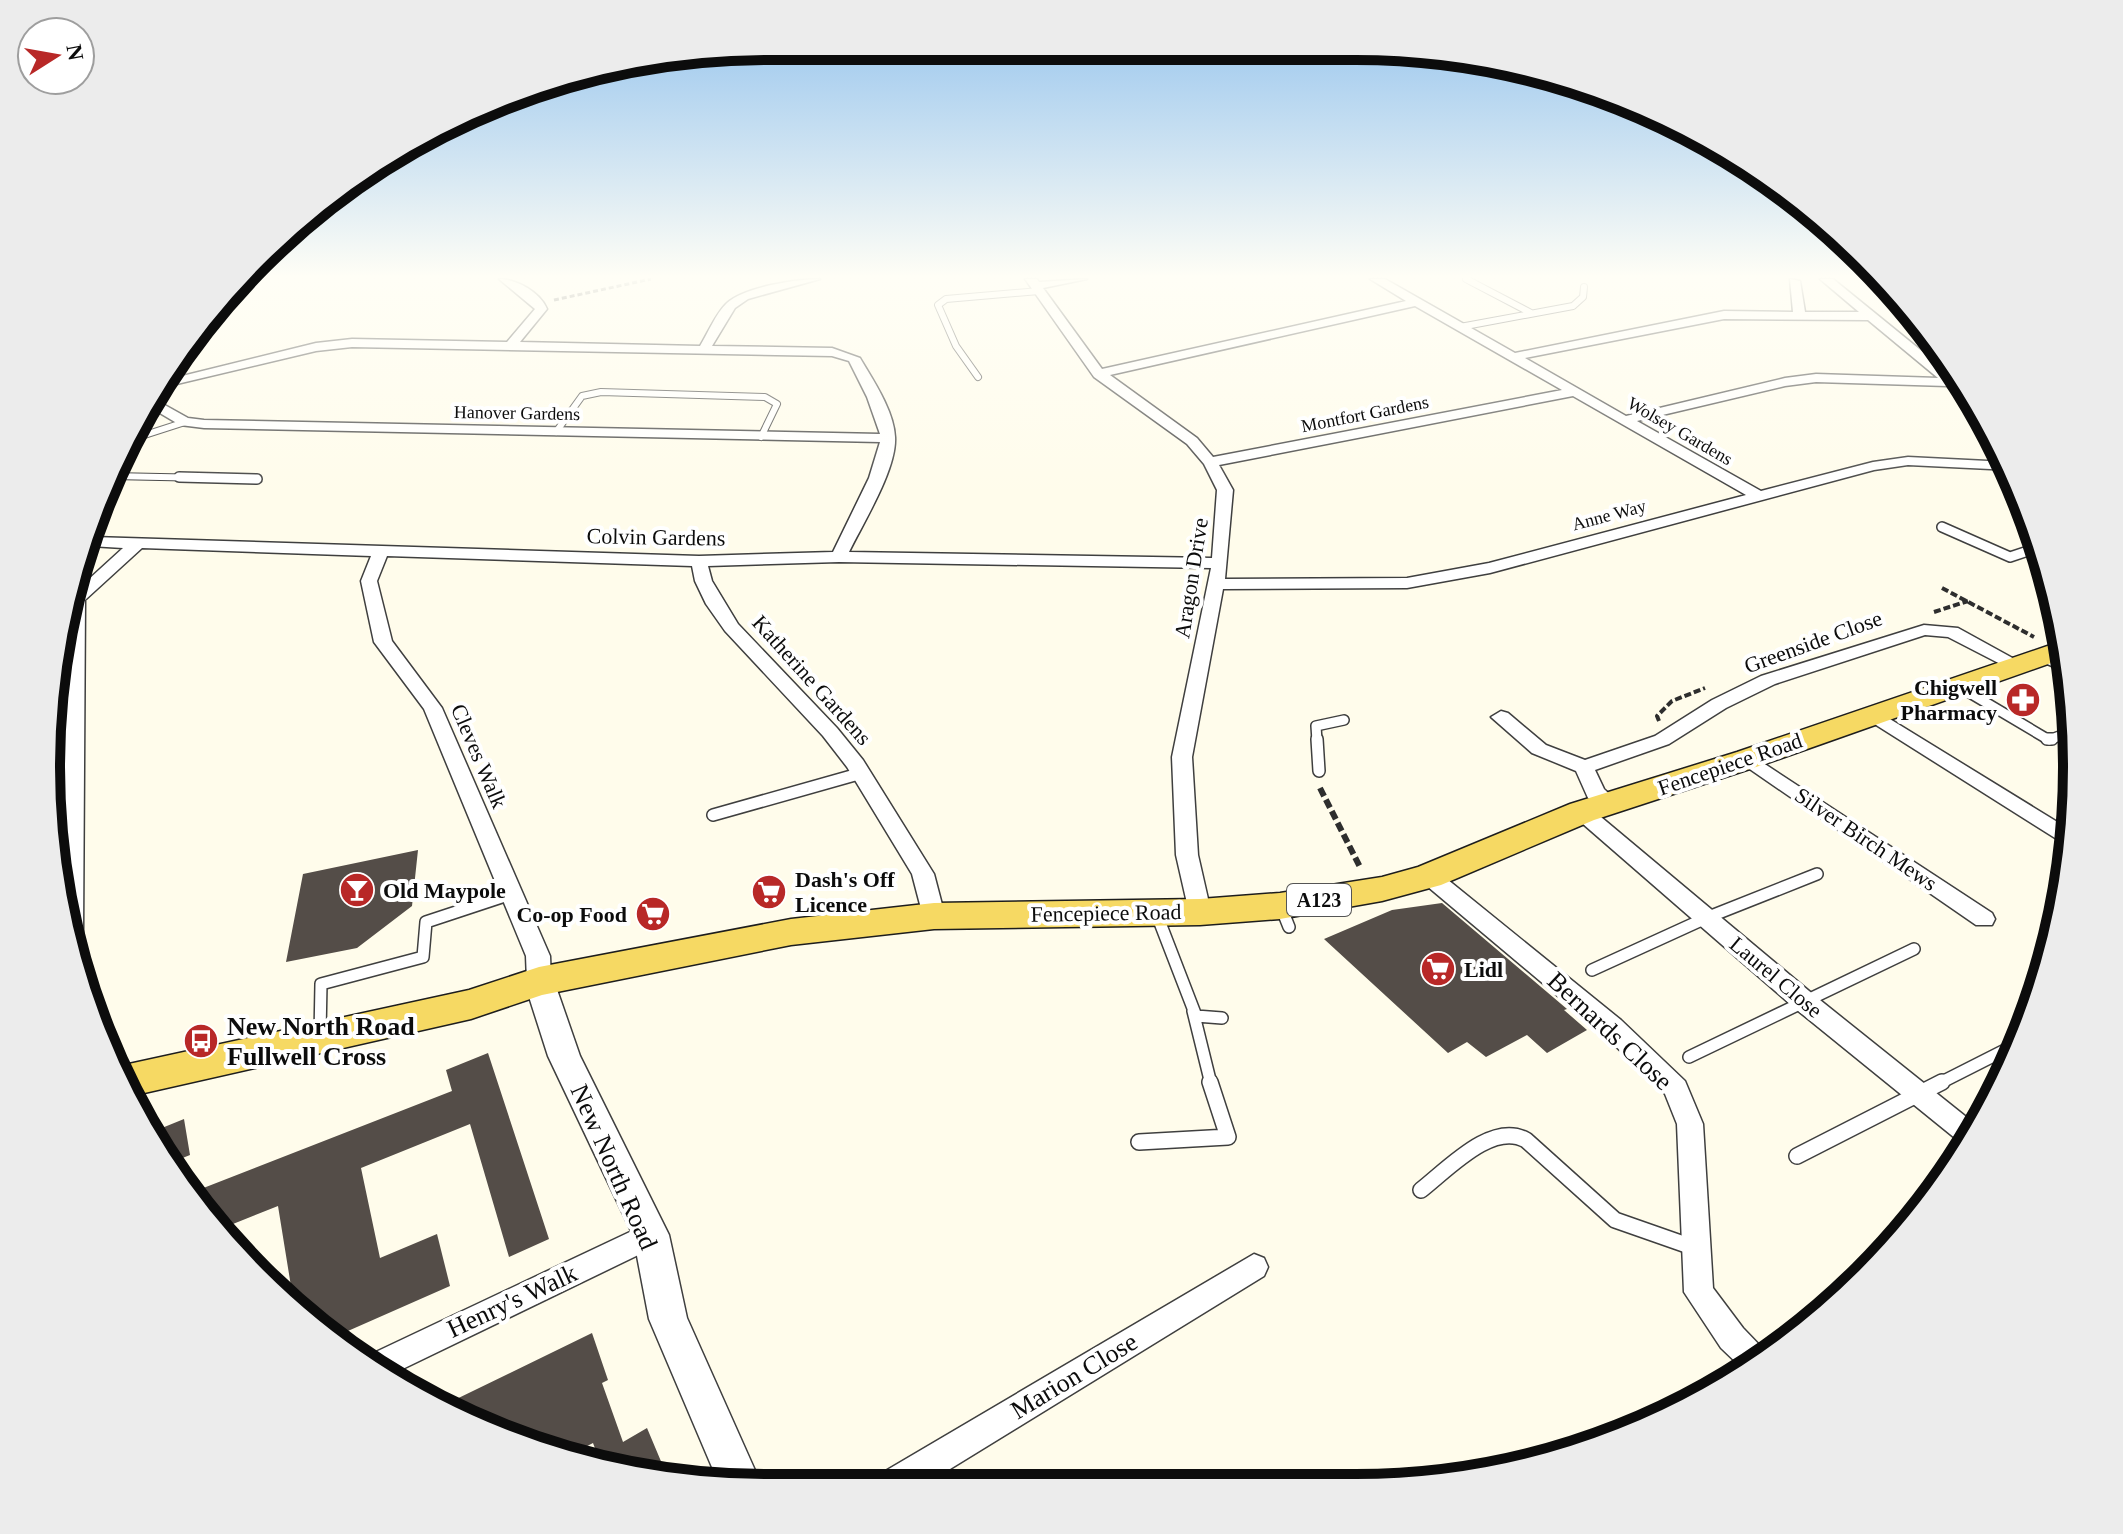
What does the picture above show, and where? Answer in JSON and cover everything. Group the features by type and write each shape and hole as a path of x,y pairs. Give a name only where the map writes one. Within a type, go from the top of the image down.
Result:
{"main road":[{"name":"Fencepiece Road","path":"132,1079 471,1004 539,981 791,932 934,916 1200,912 1285,916 1429,876 1596,808 1748,759 1872,714 2050,658"}],"street":[{"path":"174,382 309,351"},
{"path":"772,351 832,352 854,358 864,373 888,438 883,458 839,557"},
{"name":"Aragon Drive","path":"1080,351 1099,374 1192,441 1210,462 1225,490 1220,563 1182,757 1187,855 1200,912"},
{"path":"1099,374 1202,351"},
{"name":"Wolsey Gardens","path":"1501,351 1758,496"},
{"path":"1512,357 1544,351"},
{"path":"1913,351 1947,378"},
{"path":"1625,420 1785,382 1816,378 1949,382"},
{"name":"Montfort Gardens","path":"1210,462 1575,392"},
{"name":"Hanover Gardens","path":"159,407 185,422 888,438"},
{"name":"Anne Way","path":"1216,584 1407,583 1490,568 1873,466 1908,461 1995,465"},
{"name":"Colvin Gardens","path":"97,542 699,561 839,557 1220,563"},
{"path":"82,595 138,543"},
{"name":"Cleves Walk","path":"380,552 369,581 383,642 433,708 538,956 539,981"},
{"name":"Katherine Gardens","path":"699,561 699,576 722,615 790,694 832,733 862,773 924,875 934,916"},
{"path":"73,897 77,617"},
{"name":"Greenside Close","path":"1584,767 1662,740 1719,704 1768,680 1924,630 1963,636 2050,658"},
{"path":"1872,714 2059,833"},
{"path":"1501,717 1539,749 1584,767 1595,793 1596,808"},
{"name":"Silver Birch Mews","path":"1748,759 1984,919"},
{"name":"Laurel Close","path":"1596,808 1706,918 1962,1129"},
{"name":"Bernards Close","path":"1429,876 1612,1027 1676,1088 1690,1124 1699,1292 1732,1338 1749,1355"},
{"name":"New North Road","path":"539,981 564,1056 651,1235 668,1319 735,1473"},
{"name":"Henry's Walk","path":"385,1362 651,1235"},
{"name":"Marion Close","path":"912,1474 1254,1267"}],"lane":[{"path":"959,351 978,377"},
{"path":"556,432 582,396 601,392 765,397 777,404 761,437"},
{"path":"143,436 185,422"},
{"path":"123,476 257,479"},
{"path":"1942,527 2010,557 2028,551"},
{"path":"1958,686 2049,740 2062,735"},
{"path":"1319,776 1316,726 1344,720"},
{"path":"713,815 862,773"},
{"path":"1592,970 1706,918 1817,874"},
{"path":"320,1035 321,984 423,957 426,922 511,894"},
{"path":"1139,1142 1228,1137 1203,1060 1193,1011 1156,913"},
{"path":"1689,1057 1914,949"},
{"path":"1193,1011 1196,1016 1222,1018"},
{"path":"1797,1156 2003,1051"},
{"path":"1421,1190 1492,1136 1515,1134 1526,1140 1615,1220 1628,1227 1697,1248"}],"path":[{"path":"1942,588 2050,658"},
{"path":"1319,776 1348,846 1373,890"}],"building":[{"name":"Old Maypole","path":"418,850 412,906 357,948 286,962 303,874"},
{"name":"Lidl","path":"1442,903 1567,1009 1564,1010 1587,1030 1547,1053 1527,1035 1486,1057 1467,1042 1448,1053 1324,939 1392,910"},
{"path":"488,1053 549,1239 509,1257 470,1124 361,1168 380,1258 437,1234 450,1286 344,1333 292,1290 278,1206 229,1226 200,1189 452,1091 446,1070"},
{"path":"184,1119 190,1155 179,1160 160,1129"},
{"path":"592,1333 608,1380 602,1383 623,1442 647,1428 663,1466 597,1453 593,1443 581,1449 496,1420 453,1401"}],"place":[{"name":"Chigwell Pharmacy","path":"2023,700"},
{"name":"Old Maypole","path":"357,890"},
{"name":"Dash's Off Licence","path":"769,892"},
{"name":"Co-op Food","path":"653,914"},
{"name":"Lidl","path":"1438,969"},
{"name":"New North Road Fullwell Cross","path":"201,1041"}]}
